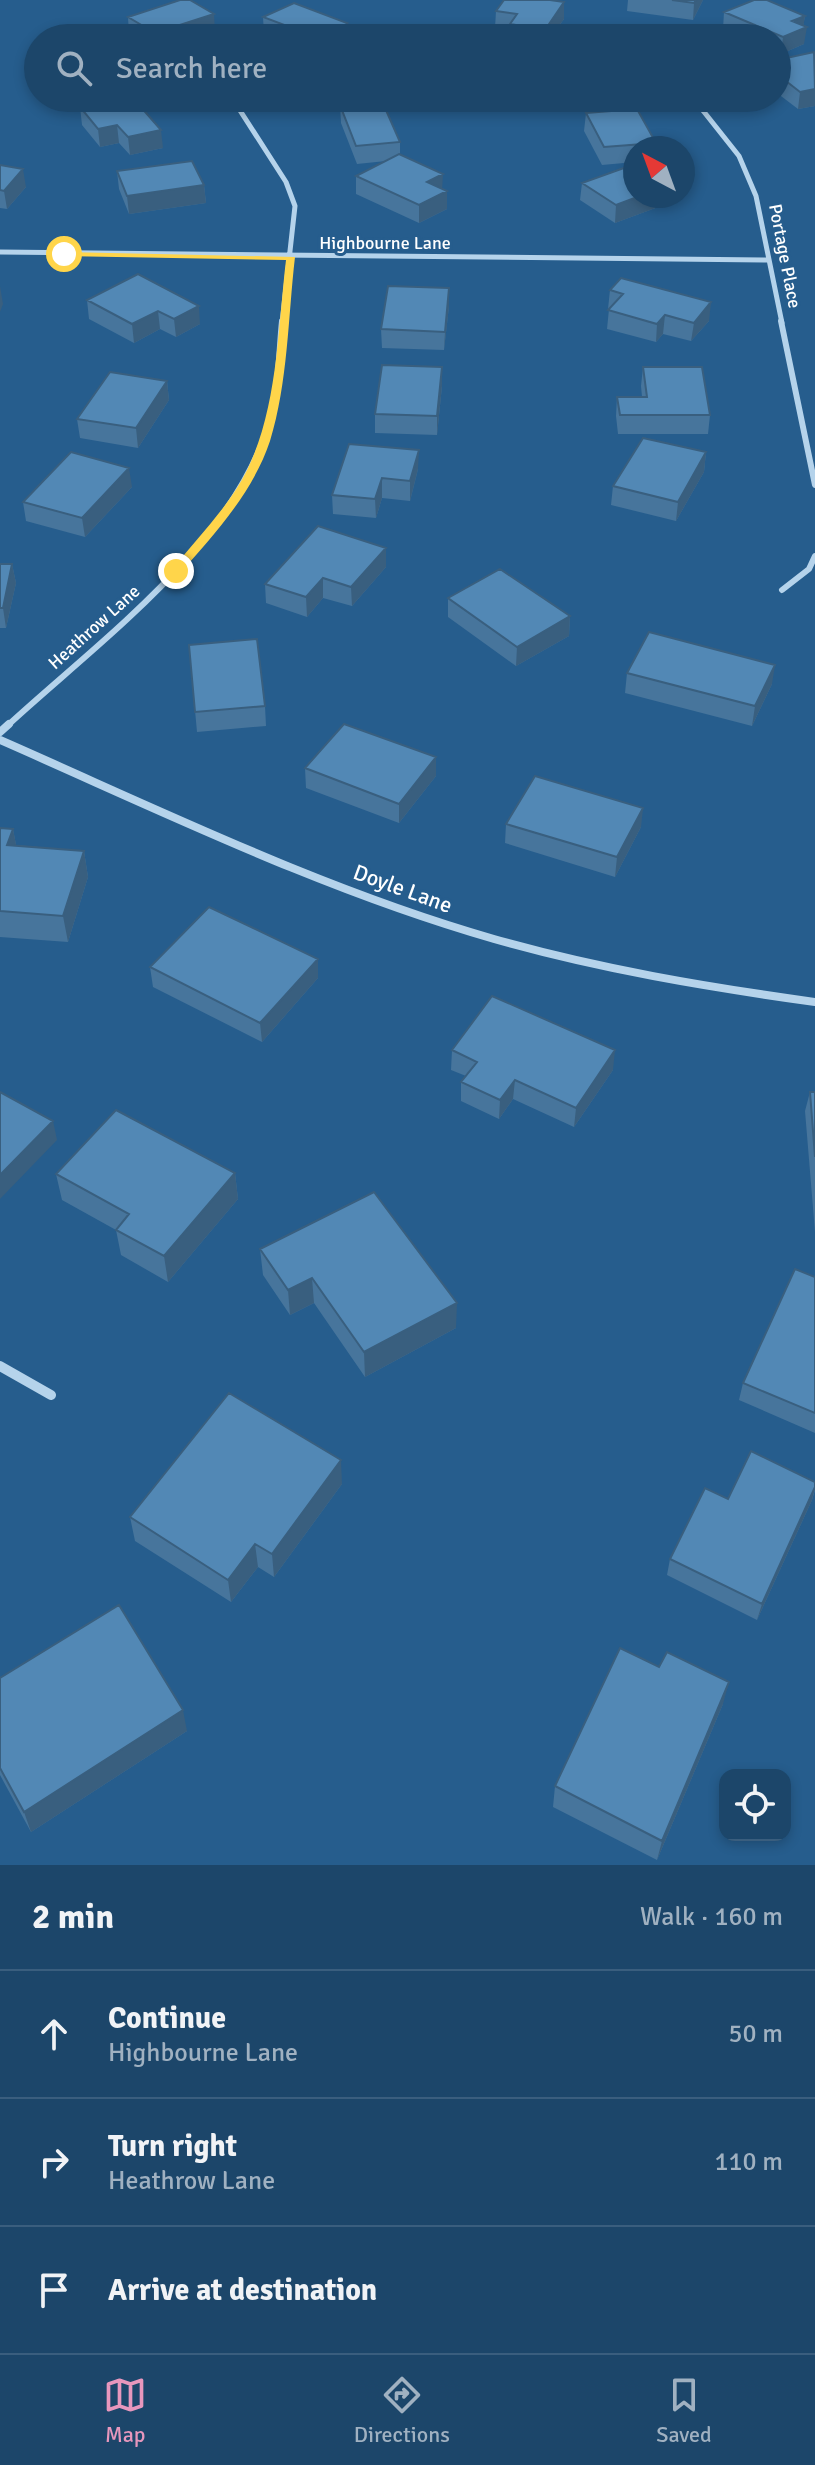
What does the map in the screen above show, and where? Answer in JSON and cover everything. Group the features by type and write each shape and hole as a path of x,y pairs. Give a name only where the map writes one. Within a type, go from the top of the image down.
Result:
{"street":[{"name":"Heathrow Lane","path":"0,732 176,571 216,526 244,486 264,443 272,411 295,206 292,194 241,112"},
{"name":"Portage Place","path":"704,112 739,156 756,196 815,485"},
{"name":"Highbourne Lane","path":"0,252 769,260"},
{"path":"782,590 809,569 815,556"},
{"name":"Doyle Lane","path":"0,740 285,863 411,912 493,939 590,964 697,985 815,1002"},
{"path":"0,1366 51,1395"}],"building":[{"path":"180,0 190,0 214,14 183,24 140,24 128,17"},
{"path":"504,0 564,2 549,24 510,24 517,14 496,11"},
{"path":"754,0 767,0 805,16 792,21 807,27 791,34 791,24 752,24 724,12"},
{"path":"294,3 347,23 282,24 263,17"},
{"path":"814,52 815,89 800,92 791,85 791,57"},
{"path":"84,112 145,112 161,130 128,137 117,125 98,129"},
{"path":"343,112 387,112 400,142 356,146"},
{"path":"639,112 652,136 623,136 623,146 604,147 586,113"},
{"path":"399,154 443,174 427,182 447,191 419,205 356,176"},
{"path":"192,161 204,185 127,196 117,171"},
{"path":"0,165 23,169 4,191 0,190"},
{"path":"623,168 623,202 616,205 582,183"},
{"path":"138,274 199,306 174,319 158,311 132,324 87,300"},
{"path":"621,278 711,302 694,323 665,315 657,324 608,310 623,294 610,290"},
{"path":"388,286 449,288 445,332 381,329"},
{"path":"382,365 442,367 437,416 375,414"},
{"path":"643,367 702,367 710,415 620,415 617,397 647,397"},
{"path":"110,372 167,381 136,428 77,419"},
{"path":"643,438 706,452 678,502 613,486"},
{"path":"349,444 419,450 410,481 382,478 375,499 332,495"},
{"path":"71,452 129,468 82,518 23,502"},
{"path":"318,526 386,548 351,587 323,578 306,597 265,584"},
{"path":"0,564 12,564 3,608 0,608"},
{"path":"500,569 570,616 517,647 448,598"},
{"path":"649,632 775,665 755,706 627,673"},
{"path":"257,639 265,706 195,712 189,645"},
{"path":"344,724 436,757 399,804 305,768"},
{"path":"535,776 643,808 617,857 506,824"},
{"path":"0,828 13,829 7,845 84,851 63,916 0,911"},
{"path":"209,907 318,959 260,1023 150,967"},
{"path":"492,996 615,1050 576,1108 515,1080 500,1100 461,1082 477,1062 452,1050"},
{"path":"0,1092 53,1121 0,1175"},
{"path":"810,1092 815,1092 815,1157"},
{"path":"116,1110 235,1173 164,1256 116,1230 129,1214 56,1174"},
{"path":"374,1192 457,1303 364,1352 312,1278 288,1290 260,1249"},
{"path":"795,1269 815,1277 815,1413 743,1383"},
{"path":"229,1393 341,1460 272,1554 255,1544 228,1580 130,1517"},
{"path":"751,1451 815,1482 762,1604 670,1559 705,1488 728,1499"},
{"path":"119,1605 183,1710 24,1812 0,1768 0,1678"},
{"path":"620,1648 659,1667 667,1652 729,1682 662,1841 555,1786"}],"route":[{"path":"64,254 290,257 272,411 264,443 244,486 216,526 176,571"}]}
